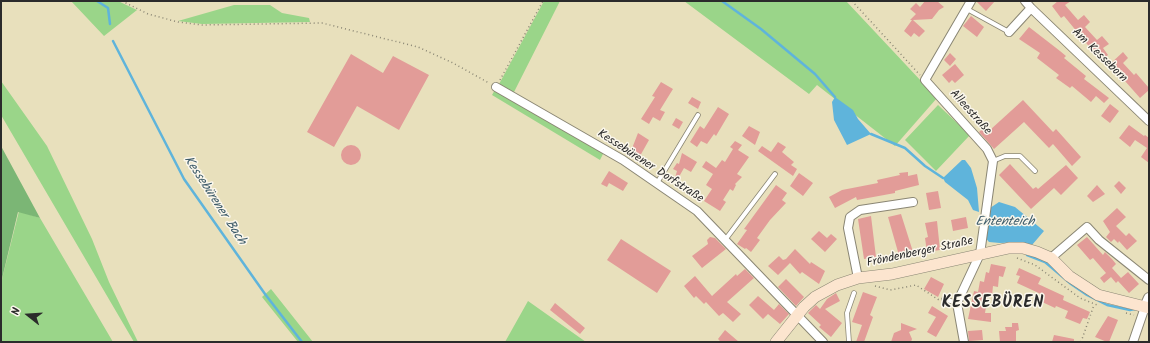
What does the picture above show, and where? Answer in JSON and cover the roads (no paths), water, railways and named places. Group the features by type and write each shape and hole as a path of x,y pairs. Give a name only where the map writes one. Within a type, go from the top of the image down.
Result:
{"main road":[{"name":"Fröndenberger Straße","path":"776,342 796,316 815,297 825,291 862,278 892,274 1009,248 1023,248 1037,252 1050,258 1069,276 1098,294 1146,308"}],"street":[{"name":"Am Kesseborn","path":"1025,1 1149,121"},
{"name":"Alleestraße","path":"969,5 925,80 987,149 993,161"},
{"path":"1009,32 1031,8"},
{"name":"Kessebürener Dorfstraße","path":"496,87 623,160 697,211 796,316 823,342"},
{"path":"964,342 957,303 980,254 993,161"},
{"path":"862,278 848,228 850,217 860,210 913,202"},
{"path":"1050,258 1087,227 1099,240 1149,280"},
{"path":"1133,342 1146,308"}],"lane":[{"path":"969,5 1009,32"},
{"path":"657,183 698,115"},
{"path":"993,161 1005,156 1020,156 1036,171"},
{"path":"725,240 774,174"},
{"path":"849,342 847,318 854,294"},
{"path":"944,299 957,303"}],"water":[{"path":"835,97 853,110 858,119 871,134 847,145 834,120 832,102"},
{"path":"962,160 965,160 971,168 977,188 979,212 973,210 968,200 945,182 943,178"},
{"name":"Ententeich","path":"999,202 1015,207 1044,231 1032,245 1021,242 989,242 984,236 990,208"}],"waterway":[{"name":"Kessebürener Bach","path":"97,1 108,8 110,24"},
{"path":"722,1 761,29 815,74 835,97"},
{"name":"Kessebürener Bach","path":"113,41 184,179 265,294 302,342"},
{"path":"871,134 905,148 925,166 943,178"},
{"path":"1027,255 1045,262 1071,284 1087,295 1107,305 1130,310 1135,309"}],"district":[{"name":"KESSEBÜREN","path":"993,304"}]}
